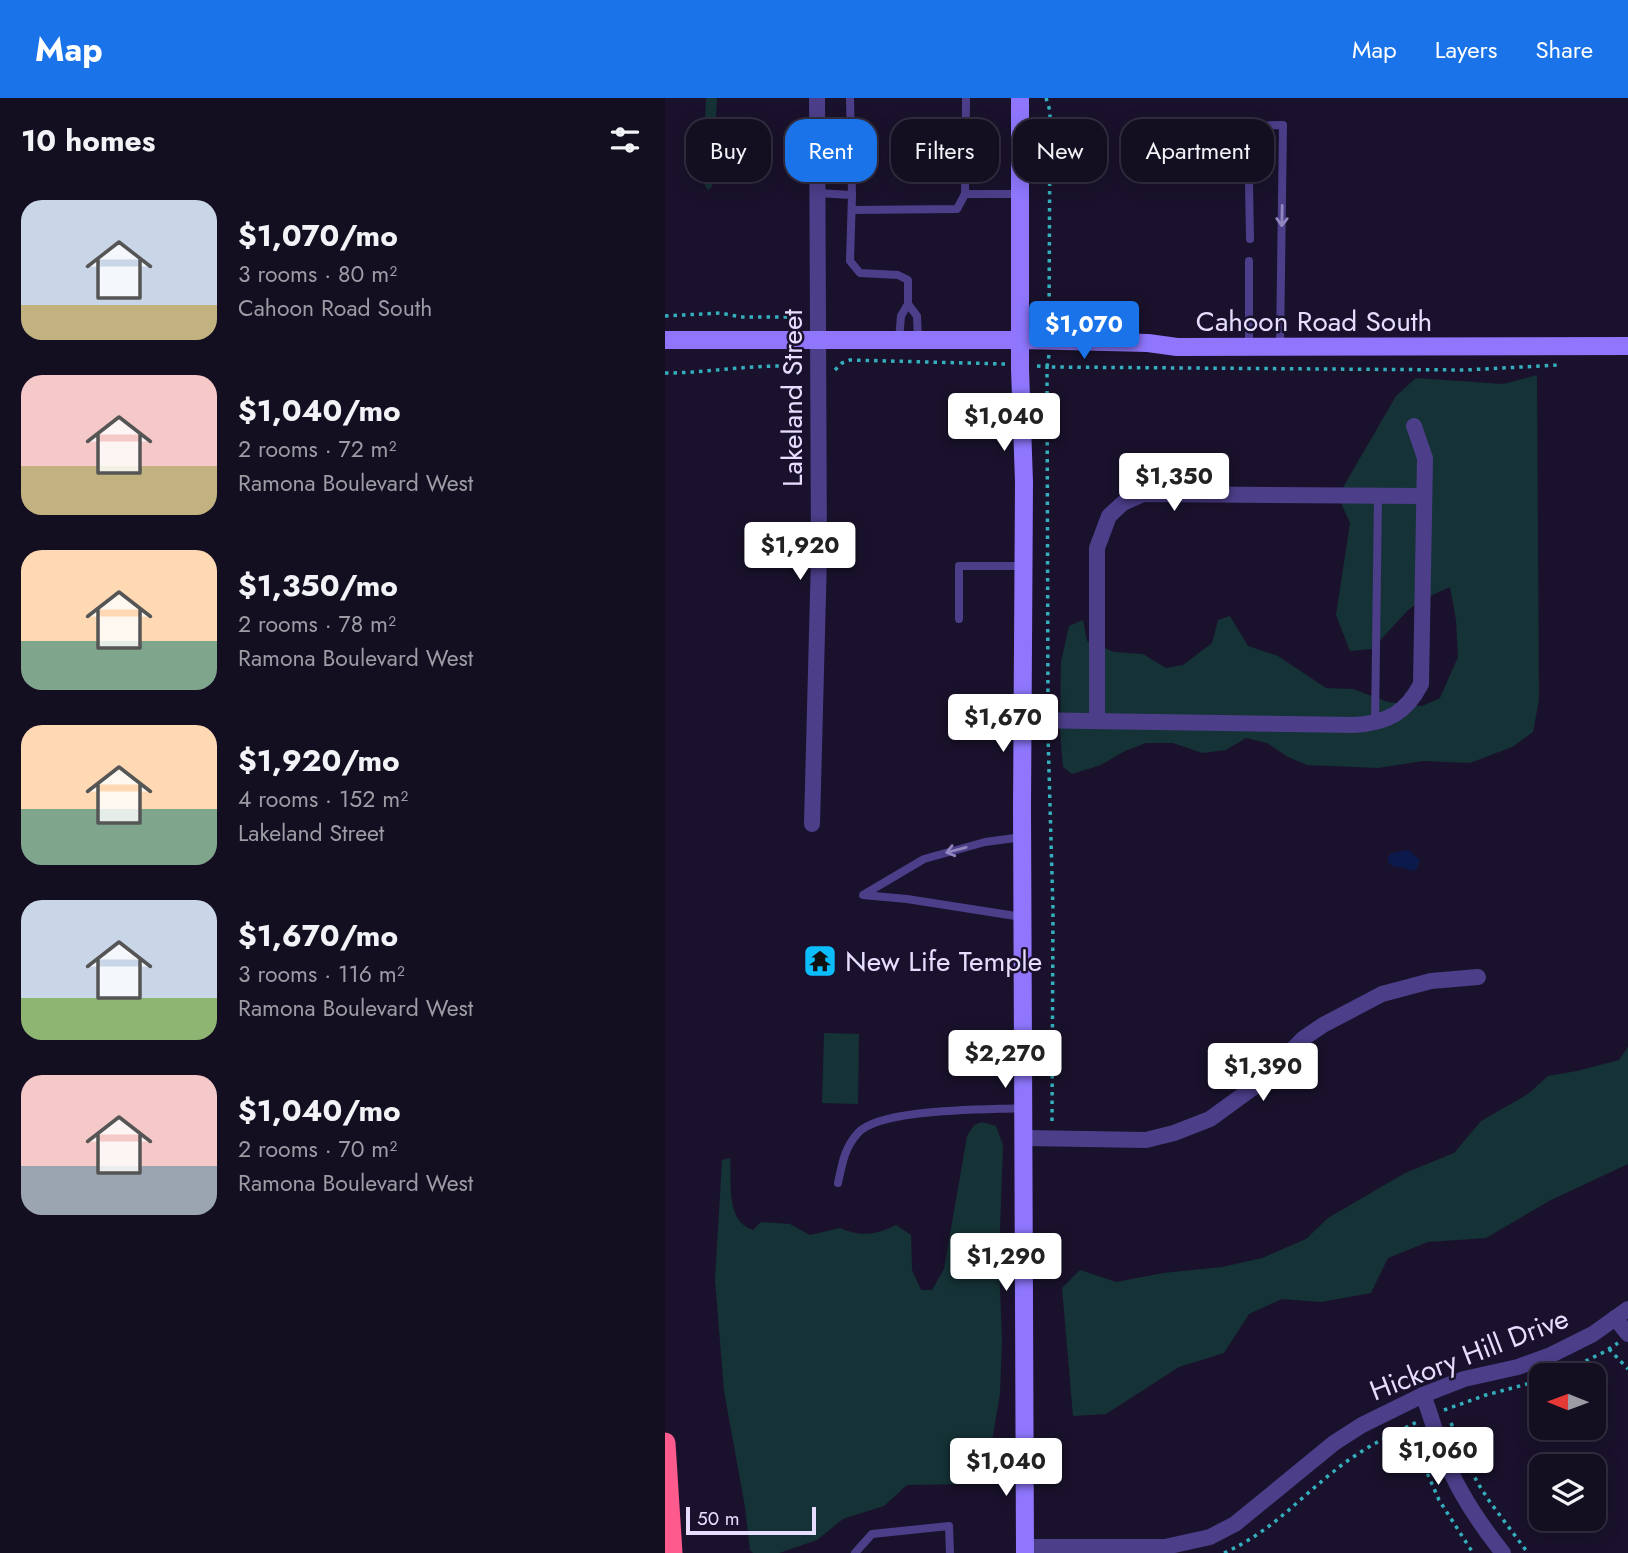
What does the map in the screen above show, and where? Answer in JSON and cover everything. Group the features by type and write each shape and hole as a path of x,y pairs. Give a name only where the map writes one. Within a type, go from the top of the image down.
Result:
{"highway":[{"path":"665,1443 672,1553"}],"street":[{"name":"Lakeland Street","path":"812,824 819,556 817,98"},
{"path":"1020,98 1025,1550"},
{"name":"Cahoon Road South","path":"665,340 1021,340 1148,342 1177,347 1628,346"},
{"path":"1023,720 1375,724 1397,713 1413,700 1421,684 1425,458 1414,426"},
{"path":"1097,721 1097,548 1109,516 1123,503 1143,494 1424,496"},
{"path":"1025,1138 1146,1140 1191,1128 1210,1119 1258,1084 1304,1038 1323,1025 1382,994 1430,981 1478,977"},
{"path":"1621,1313 1628,1334"},
{"name":"Hickory Hill Drive","path":"1025,1550 1165,1547 1210,1537 1235,1524 1334,1443 1372,1420 1423,1395 1464,1380 1518,1367 1551,1355 1593,1334 1621,1313"},
{"path":"1423,1395 1444,1457 1458,1487 1481,1526 1503,1553"}],"lane":[{"path":"850,98 850,261 860,273 898,275 908,279 908,304 901,316 899,340"},
{"path":"852,209 957,209 965,194 966,98"},
{"path":"1249,239 1248,126 1283,125 1280,347"},
{"path":"817,193 852,195"},
{"path":"965,194 1021,194"},
{"path":"1249,261 1249,347"},
{"path":"908,304 916,316 918,340"},
{"path":"1375,724 1378,495"},
{"path":"959,619 959,566 1023,566"},
{"path":"1023,836 985,842 924,859 863,895 1023,917"},
{"path":"838,1183 843,1154 859,1132 881,1120 924,1113 1025,1108"},
{"path":"855,1553 872,1534 949,1526 950,1553"}],"path":[{"path":"1046,98 1050,124 1047,367 1048,720 1053,910 1052,1131 1049,1138"},
{"path":"665,316 720,313 741,317 818,318"},
{"path":"665,373 781,367 836,371 842,363 850,360 979,362 1047,367 1465,370 1571,364"},
{"path":"1581,1363 1609,1349 1628,1369"},
{"path":"1224,1553 1242,1545 1279,1520 1352,1457 1430,1416 1486,1395 1529,1383"},
{"path":"1451,1422 1477,1482 1528,1553"},
{"path":"1407,1427 1439,1500 1472,1553"}],"green space":[{"path":"706,98 717,98 716,119 705,119"},
{"path":"705,182 712,182 712,187 708,190"},
{"path":"1537,375 1539,700 1533,732 1512,747 1470,763 1423,761 1378,768 1307,765 1288,757 1267,743 1246,738 1226,750 1202,753 1173,743 1146,743 1101,765 1072,774 1063,767 1060,731 1061,662 1069,626 1083,620 1087,641 1114,652 1143,654 1166,668 1183,665 1212,643 1218,620 1230,616 1248,646 1278,656 1326,688 1353,689 1388,702 1422,706 1440,698 1458,657 1456,620 1450,587 1409,609 1372,649 1350,651 1336,615 1350,523 1338,496 1396,396 1416,378 1503,384"},
{"path":"824,1033 859,1034 858,1104 822,1103"},
{"path":"1628,1047 1628,1164 1551,1200 1486,1238 1428,1242 1388,1258 1371,1293 1321,1302 1282,1299 1249,1314 1224,1353 1179,1367 1106,1414 1073,1416 1062,1288 1080,1270 1116,1282 1163,1273 1222,1267 1262,1258 1306,1239 1328,1218 1405,1173 1454,1153 1481,1121 1528,1094 1548,1076 1619,1060"},
{"path":"982,1122 996,1126 1003,1145 999,1259 1002,1341 1000,1394 992,1441 981,1473 967,1484 907,1485 884,1506 843,1519 817,1540 779,1553 753,1553 750,1550 724,1391 715,1280 722,1160 730,1158 734,1210 744,1225 753,1230 761,1222 790,1224 810,1235 840,1228 868,1234 896,1225 911,1235 912,1270 921,1290 932,1290 944,1269 967,1136 974,1125"}],"shaded area":[{"path":"1408,850 1420,860 1417,869 1412,871 1394,867 1388,862 1391,853"}],"place":[{"name":"New Life Temple","path":"820,961"}]}
